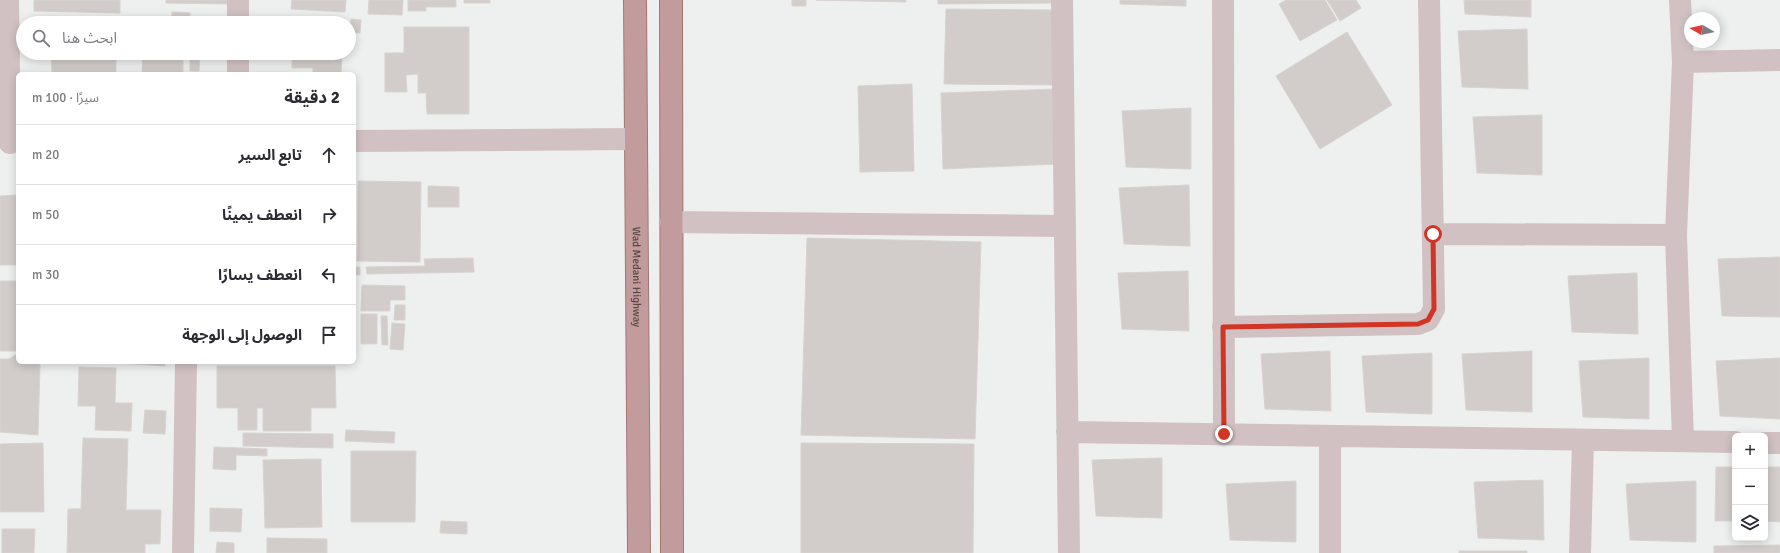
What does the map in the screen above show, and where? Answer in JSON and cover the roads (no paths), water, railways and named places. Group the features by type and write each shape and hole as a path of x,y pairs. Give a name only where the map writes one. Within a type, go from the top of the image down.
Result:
{"highway":[{"name":"Wad Medani Highway","path":"635,0 639,553"},
{"path":"671,0 670,222 672,553"}],"street":[{"path":"8,0 9,143"},
{"path":"238,0 238,16"},
{"path":"1062,0 1069,553"},
{"path":"1223,0 1224,434"},
{"path":"1223,327 1418,324 1428,320 1434,309 1429,0"},
{"path":"1680,0 1683,62 1676,235 1683,441"},
{"path":"238,60 238,72"},
{"path":"1683,62 1780,60"},
{"path":"356,141 635,139"},
{"path":"670,222 1065,226"},
{"path":"1433,234 1676,235"},
{"path":"183,553 186,364"},
{"path":"1067,432 1732,442"},
{"path":"1330,436 1330,553"},
{"path":"1580,553 1583,440"},
{"path":"1768,443 1780,443"}]}
